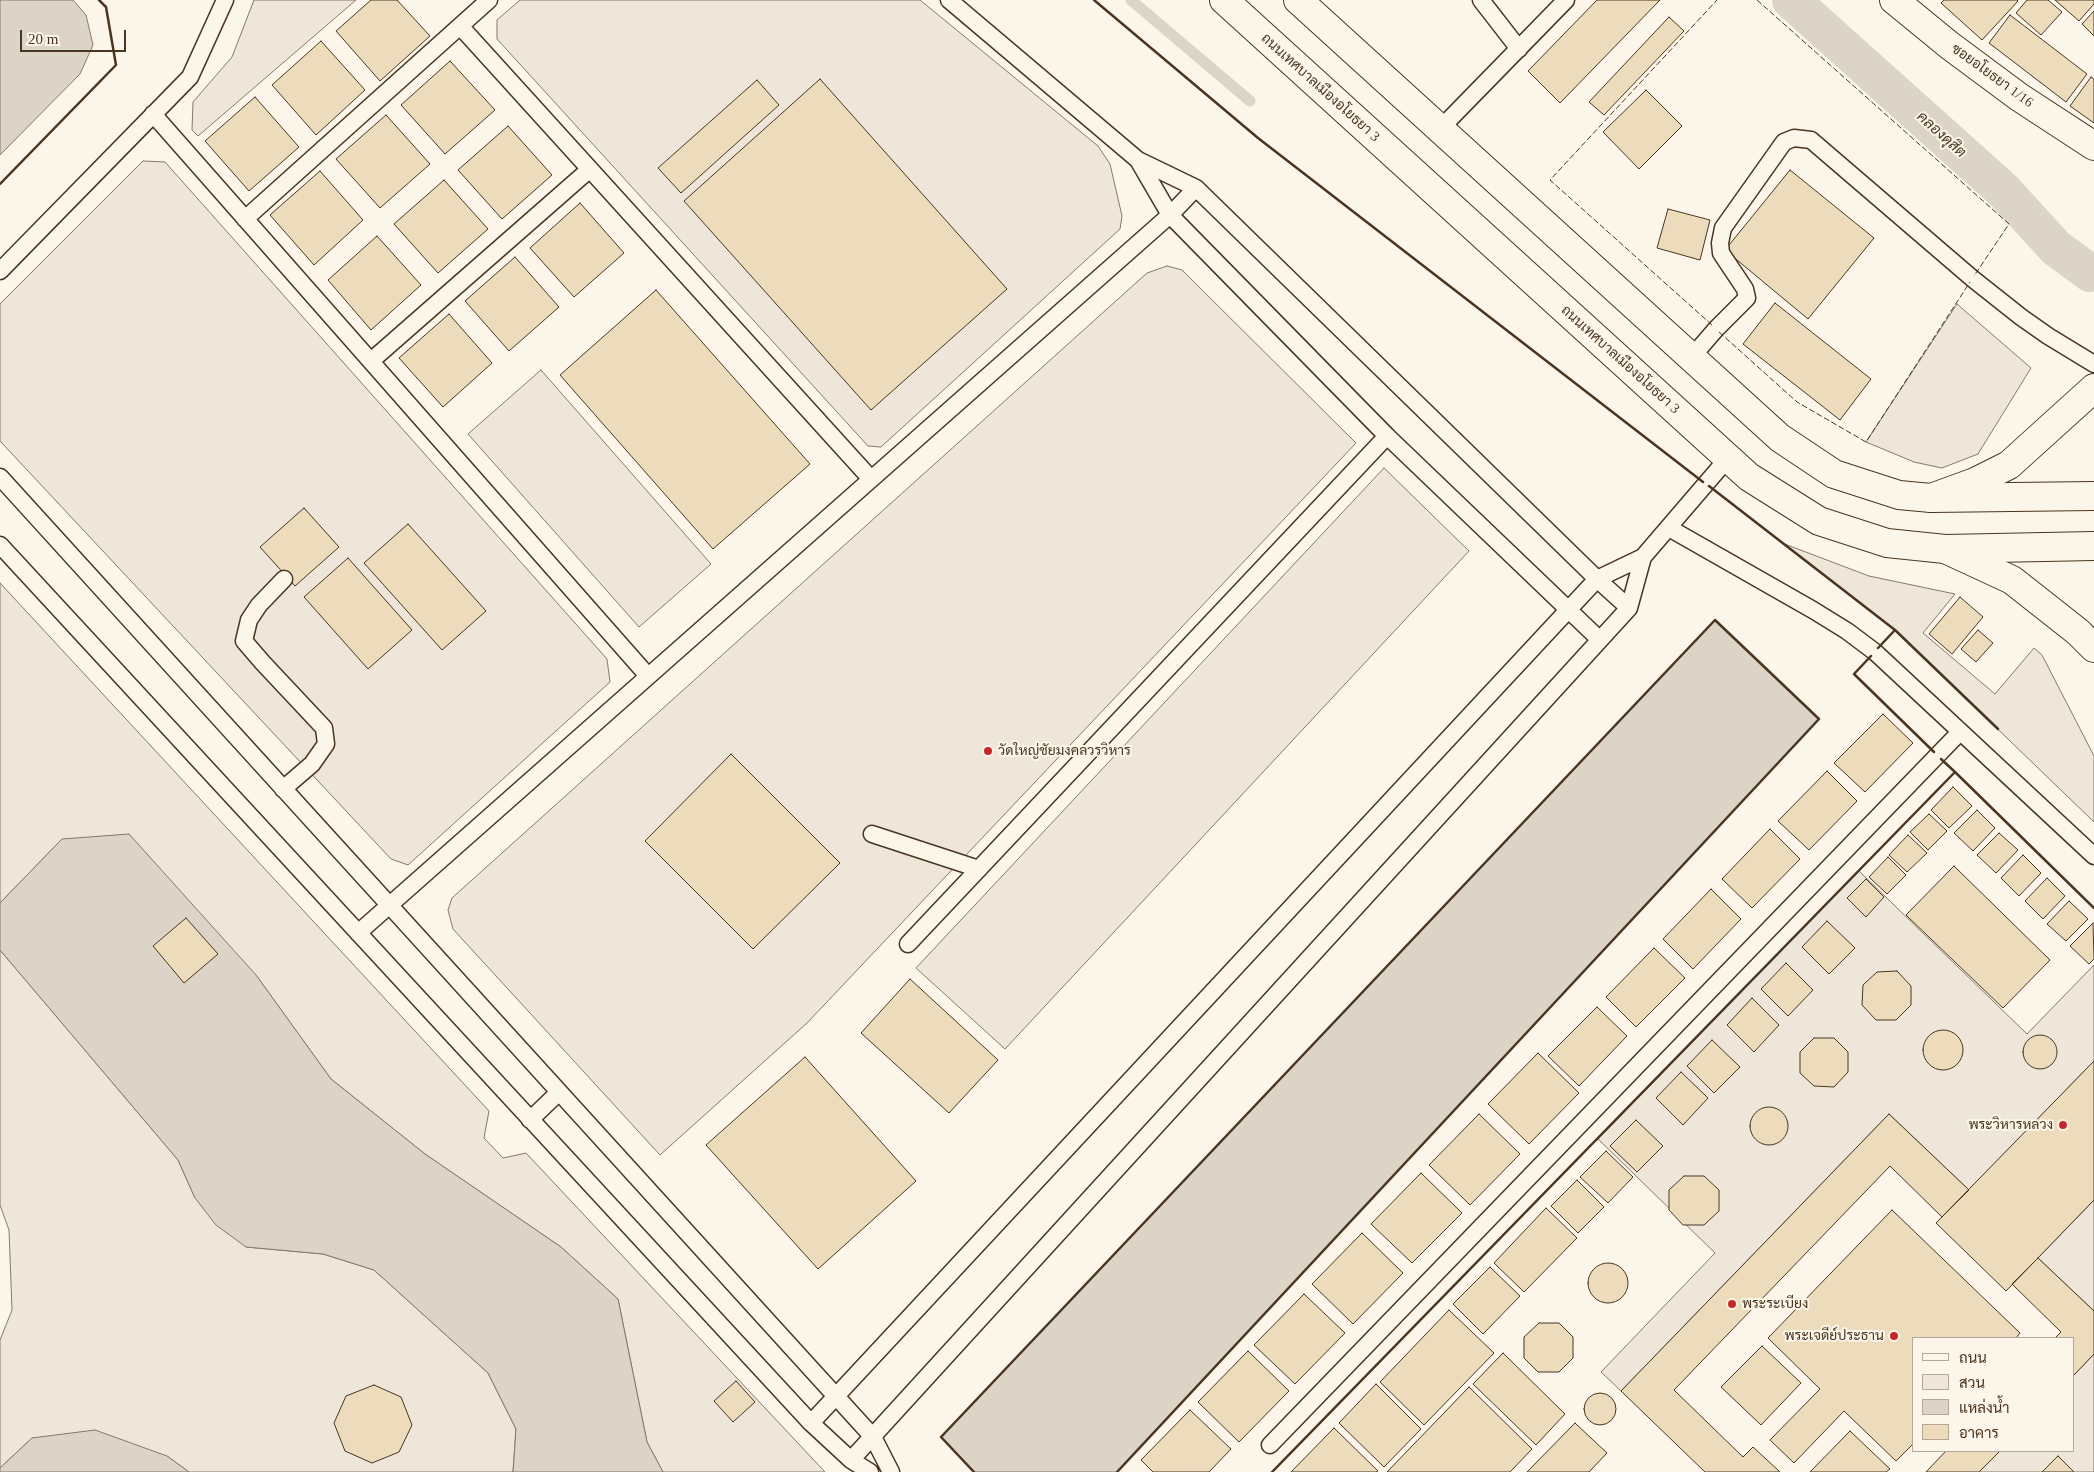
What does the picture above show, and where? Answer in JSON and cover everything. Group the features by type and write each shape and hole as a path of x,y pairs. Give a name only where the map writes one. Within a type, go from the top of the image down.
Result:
{"street":[{"name":"ถนนเทศบาลเมืองอโยธยา 3","path":"1224,0 1749,477 1819,521 1887,543 1945,549 2094,546"},
{"path":"1298,0 1780,438 1834,474 1899,495 1931,498 2094,496"},
{"name":"ซอยอโยธยา 1/16","path":"1899,1 1949,45 2019,97 2094,146"},
{"path":"1931,498 1975,482 2009,465 2094,388"},
{"path":"1945,549 2012,580 2071,626 2094,648"}],"lane":[{"path":"0,271 190,77 225,0"},
{"path":"245,219 489,0"},
{"path":"949,0 1138,160 1196,188 1629,608"},
{"path":"1481,0 1519,49"},
{"path":"1440,129 1566,0"},
{"path":"460,26 871,479"},
{"path":"153,114 648,676"},
{"path":"1692,358 1716,329 1747,298 1745,289 1722,253 1720,243 1723,228 1784,142 1794,138 1811,140 1972,279 2048,336 2094,364"},
{"path":"1138,160 1170,215 1387,436 1600,640"},
{"path":"371,361 590,169"},
{"path":"358,933 1170,215 1196,188"},
{"path":"908,944 1387,436"},
{"path":"811,1423 1597,579 1643,557 1728,458"},
{"path":"0,477 873,1437 891,1472"},
{"path":"1669,528 1847,631 1875,652 2094,856"},
{"path":"0,545 811,1423 850,1460 870,1472"},
{"path":"850,1460 1629,608 1643,557"},
{"path":"283,789 312,764 326,744 324,728 244,641 249,620 259,605 284,579"},
{"path":"1270,1445 1960,732"},
{"path":"872,834 979,869"},
{"path":"530,1120 559,1092"}],"green space":[{"path":"254,0 356,0 198,136 192,130 193,102 232,57"},
{"path":"520,0 920,0 1098,146 1110,164 1122,216 1120,229 881,447 868,446 497,39 497,20"},
{"path":"143,161 165,162 607,659 610,682 408,865 391,859 0,441 0,304"},
{"path":"1167,266 1182,270 1356,443 807,1023 660,1155 453,929 448,910 452,898 1147,273"},
{"path":"1957,304 2031,368 1978,454 1942,468 1914,462 1866,442"},
{"path":"541,370 711,564 639,627 468,434"},
{"path":"1384,468 1469,551 1005,1049 916,968"},
{"path":"1782,543 1869,576 1955,594 1923,633 1995,694 2034,648 2042,655 2094,756 2094,822 1895,630"},
{"path":"0,583 489,1111 484,1138 503,1158 526,1153 825,1472 663,1472 647,1442 618,1299 561,1247 425,1154 331,1079 256,975 62,839 0,903"},
{"path":"1859,871 2027,1034 2094,965 2094,1061 1969,1190 1889,1114 1621,1391 1601,1372 1715,1253 1598,1139"},
{"path":"0,950 178,1160 195,1198 246,1247 323,1254 374,1270 488,1373 516,1429 513,1472 189,1472 167,1456 32,1438 0,1468 0,1340 12,1310 9,1230 0,1205"},
{"path":"2094,1200 2094,1311 2038,1258"},
{"path":"2094,1354 2094,1472 1979,1472 1999,1452 2074,1452 2074,1375"}],"water":[{"path":"0,0 73,0 86,15 93,45 80,74 0,155"},
{"path":"1715,620 1819,719 1117,1472 974,1472 941,1437"},
{"path":"129,834 256,975 331,1079 425,1154 561,1247 618,1299 647,1442 663,1472 513,1472 516,1429 488,1373 374,1270 323,1254 246,1247 216,1225 195,1198 178,1160 0,950 0,903 62,839"},
{"path":"95,1430 167,1456 189,1472 0,1472 0,1468 32,1438"}],"building":[{"path":"371,0 397,0 430,36 380,81 336,31"},
{"path":"1597,0 1660,0 1560,103 1528,71"},
{"path":"1944,0 2018,1 1982,40 1941,3"},
{"path":"2027,0 2048,0 2062,12 2041,35 2016,13"},
{"path":"2055,0 2094,0 2094,4 2079,21"},
{"path":"2094,11 2094,36 2082,24"},
{"path":"2010,15 2087,74 2066,102 1989,43"},
{"path":"1669,17 1684,31 1604,115 1589,102"},
{"path":"321,41 365,90 316,135 272,85"},
{"path":"450,61 495,110 445,154 401,105"},
{"path":"2091,77 2094,79 2094,123 2070,106"},
{"path":"820,79 1007,289 871,410 684,201"},
{"path":"757,80 779,105 681,193 658,168"},
{"path":"1646,90 1682,126 1639,169 1603,132"},
{"path":"255,97 299,147 249,191 205,141"},
{"path":"386,115 430,164 380,208 336,159"},
{"path":"508,126 552,175 502,219 458,170"},
{"path":"1790,170 1874,238 1808,319 1725,250"},
{"path":"320,171 363,220 314,265 270,215"},
{"path":"444,180 488,229 438,273 394,224"},
{"path":"580,203 624,253 574,297 530,248"},
{"path":"1668,209 1710,220 1700,260 1657,248"},
{"path":"377,236 421,285 371,330 328,280"},
{"path":"515,257 559,307 509,351 465,301"},
{"path":"656,290 810,464 713,549 560,375"},
{"path":"1775,303 1871,379 1840,420 1743,344"},
{"path":"449,314 492,363 443,407 399,358"},
{"path":"304,508 339,547 295,586 260,547"},
{"path":"408,524 486,611 442,650 364,563"},
{"path":"348,558 412,630 368,669 304,597"},
{"path":"1960,597 1983,617 1952,654 1929,634"},
{"path":"1978,630 1993,643 1976,662 1961,649"},
{"path":"1883,714 1913,743 1865,792 1834,763"},
{"path":"731,754 840,863 753,949 645,841"},
{"path":"1827,771 1857,801 1809,850 1778,821"},
{"path":"1953,787 1972,806 1949,828 1931,810"},
{"path":"1977,810 1995,828 1973,851 1954,833"},
{"path":"1929,814 1947,831 1928,850 1910,832"},
{"path":"1770,829 1800,859 1752,908 1722,879"},
{"path":"1999,833 2018,850 1996,873 1977,855"},
{"path":"1908,835 1927,853 1907,872 1889,855"},
{"path":"2023,855 2041,873 2019,896 2001,878"},
{"path":"1888,857 1906,875 1887,894 1869,877"},
{"path":"1954,866 2050,960 2003,1008 1906,915"},
{"path":"2047,878 2065,896 2043,919 2025,901"},
{"path":"1866,879 1884,897 1866,917 1847,898"},
{"path":"1711,889 1741,919 1693,969 1663,939"},
{"path":"2069,901 2088,919 2066,941 2047,924"},
{"path":"186,918 218,954 184,983 153,946"},
{"path":"1827,921 1855,948 1829,974 1802,947"},
{"path":"2093,923 2094,959 2089,964 2070,946"},
{"path":"1654,948 1685,978 1636,1027 1606,997"},
{"path":"1786,963 1813,990 1788,1016 1761,989"},
{"path":"1897,971 1911,986 1911,1005 1896,1020 1876,1020 1862,1005 1863,985 1877,972"},
{"path":"910,979 998,1060 949,1113 861,1033"},
{"path":"1752,998 1779,1025 1754,1052 1727,1025"},
{"path":"1597,1007 1627,1036 1579,1086 1548,1056"},
{"path":"1947,1030 1954,1033 1960,1039 1963,1050 1962,1058 1954,1067 1947,1070 1939,1070 1932,1067 1924,1058 1923,1046 1926,1039 1935,1031"},
{"path":"2040,1035 2052,1040 2057,1052 2052,1064 2040,1069 2028,1064 2023,1052 2028,1040"},
{"path":"1814,1038 1834,1038 1848,1052 1848,1072 1834,1087 1814,1086 1800,1073 1800,1052"},
{"path":"1712,1040 1740,1067 1714,1093 1687,1066"},
{"path":"1538,1053 1579,1093 1529,1144 1488,1104"},
{"path":"805,1057 916,1181 818,1269 706,1145"},
{"name":"พระวิหารหลวง","path":"2094,1061 2094,1200 2006,1291 1936,1223"},
{"path":"1681,1072 1708,1098 1683,1125 1656,1098"},
{"path":"1769,1107 1783,1112 1788,1126 1783,1140 1769,1145 1755,1140 1750,1126 1755,1112"},
{"path":"1479,1114 1520,1154 1470,1205 1429,1165"},
{"name":"พระระเบียง","path":"1889,1114 1969,1190 1942,1217 1890,1166 1674,1390 1743,1457 1753,1447 1780,1472 1705,1472 1621,1391"},
{"path":"1636,1120 1663,1146 1637,1172 1610,1146"},
{"path":"1606,1151 1633,1177 1608,1203 1580,1177"},
{"path":"1421,1173 1462,1213 1412,1263 1371,1224"},
{"path":"1684,1176 1704,1176 1719,1190 1719,1211 1704,1225 1683,1225 1669,1210 1669,1190"},
{"path":"1577,1180 1604,1207 1578,1233 1551,1206"},
{"path":"1546,1208 1577,1238 1524,1292 1494,1263"},
{"name":"พระเจดีย์ประธาน","path":"1892,1210 2020,1333 2017,1337 1912,1337 1912,1445 1896,1461 1844,1411 1794,1463 1770,1440 1820,1389 1768,1338"},
{"path":"1362,1233 1403,1273 1353,1324 1312,1284"},
{"path":"2038,1258 2094,1311 2094,1354 2074,1375 2074,1337 2056,1337 2061,1332 2012,1284"},
{"path":"1612,1263 1619,1266 1625,1272 1628,1283 1627,1291 1619,1300 1612,1303 1604,1303 1597,1300 1589,1291 1588,1279 1591,1272 1600,1264"},
{"path":"1490,1267 1520,1296 1483,1334 1453,1304"},
{"path":"1304,1294 1345,1333 1295,1384 1254,1345"},
{"path":"1449,1310 1494,1353 1424,1425 1380,1382"},
{"path":"1539,1323 1559,1323 1573,1337 1573,1358 1559,1372 1538,1372 1524,1358 1524,1337"},
{"path":"1762,1346 1801,1383 1761,1425 1721,1387"},
{"path":"1248,1351 1289,1391 1239,1442 1198,1402"},
{"path":"1503,1353 1565,1414 1536,1445 1473,1384"},
{"path":"736,1381 755,1402 733,1422 714,1401"},
{"path":"1376,1384 1421,1429 1384,1467 1339,1423"},
{"path":"374,1385 401,1397 412,1425 399,1452 372,1463 345,1451 334,1423 346,1396"},
{"path":"1469,1387 1532,1449 1510,1472 1387,1472"},
{"path":"1600,1393 1612,1397 1616,1409 1612,1421 1600,1425 1588,1421 1584,1409 1588,1397"},
{"path":"1190,1410 1231,1449 1209,1472 1153,1472 1141,1460"},
{"path":"1575,1423 1607,1453 1589,1472 1527,1472"},
{"path":"1334,1428 1378,1471 1291,1472"},
{"path":"1850,1431 1890,1469 1886,1472 1810,1472"},
{"path":"1945,1452 1999,1452 1979,1472 1926,1472"},
{"path":"2058,1456 2074,1472 2042,1472"}],"waterway":[{"path":"1131,0 1250,101"},
{"name":"คลองดุสิต","path":"1791,0 2004,191 2056,248 2090,273"}],"fence":[{"path":"1712,325 1550,180 1717,0"},
{"path":"1757,0 2009,224 1974,276"},
{"path":"1719,332 1797,402 1866,442 1970,282"}],"wall":[{"path":"0,184 116,65 106,7 99,0"},
{"path":"1094,0 1258,138 1703,482"},
{"path":"1709,486 1895,630 1998,729"},
{"path":"974,1472 941,1437 1715,620 1819,719 1117,1472"},
{"path":"1878,648 1895,630"},
{"path":"1871,656 1854,674 1934,752"},
{"path":"1941,759 1955,772"},
{"path":"1272,1472 1955,772 2094,908"}],"place":[{"name":"วัดใหญ่ชัยมงคลวรวิหาร","path":"988,751"},
{"name":"พระวิหารหลวง","path":"2063,1125"},
{"name":"พระระเบียง","path":"1732,1304"},
{"name":"พระเจดีย์ประธาน","path":"1894,1336"}]}
